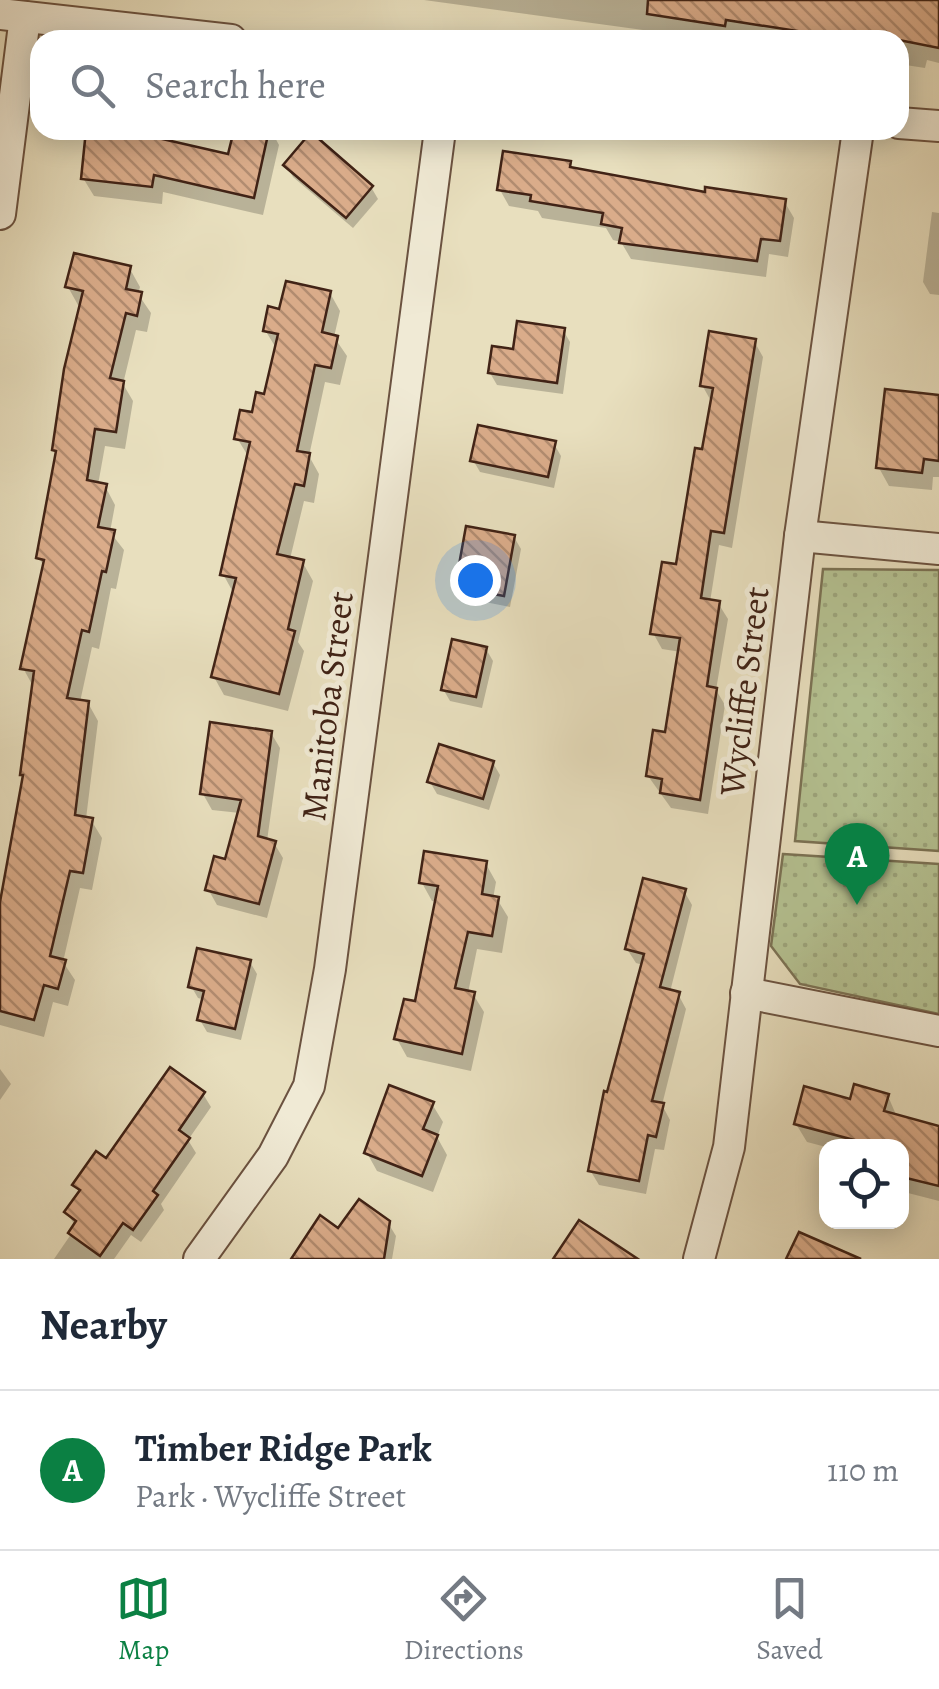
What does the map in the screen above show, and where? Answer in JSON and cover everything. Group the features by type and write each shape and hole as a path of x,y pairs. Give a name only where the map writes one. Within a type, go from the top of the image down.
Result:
{"street":[{"path":"0,214 13,15 144,30"},
{"path":"909,124 939,126"},
{"name":"Manitoba Street","path":"199,1259 274,1156 308,1086 330,969 439,140"},
{"name":"Wycliffe Street","path":"698,1259 729,1147 800,536 857,140"},
{"path":"800,536 939,549"},
{"path":"746,993 939,1032"}],"green space":[{"path":"823,569 939,570 939,851 795,841"},
{"path":"783,854 939,864 939,1014 800,984 771,946"}],"building":[{"path":"648,0 939,0 939,48 909,42 909,30 790,30 726,20 725,26 647,14"},
{"path":"85,140 167,140 228,154 232,140 267,140 254,198 154,175 152,187 81,179"},
{"path":"304,140 320,140 373,186 346,218 283,165"},
{"path":"503,151 571,161 570,167 705,192 705,187 786,199 780,241 761,239 757,261 619,243 622,228 601,224 603,213 530,201 531,195 497,190"},
{"path":"74,253 131,266 126,289 142,292 137,316 126,313 110,378 124,381 116,432 95,429 87,480 107,484 98,527 115,530 89,632 82,630 67,698 89,701 75,815 93,818 83,873 70,871 50,956 66,960 58,989 44,985 34,1020 0,1011 0,902 23,775 34,671 20,669 44,560 36,558 56,451 52,450 64,369 83,291 65,287"},
{"path":"286,281 331,291 322,332 338,336 331,368 315,365 297,451 310,453 304,486 295,484 277,554 304,560 288,629 295,631 279,694 211,677 236,578 220,575 250,442 234,439 240,410 252,412 256,392 264,394 278,334 263,331 268,306 279,309"},
{"path":"517,321 565,328 557,383 488,373 492,346 513,349"},
{"path":"709,331 756,339 724,533 711,531 701,598 720,601 707,686 717,688 700,800 660,793 662,779 646,776 653,730 665,732 680,638 650,634 662,562 676,564 695,448 702,449 713,388 700,386"},
{"path":"885,389 939,395 939,461 924,459 922,473 876,468"},
{"path":"478,425 556,441 548,477 470,461"},
{"path":"466,526 515,535 504,596 455,587"},
{"path":"452,639 487,647 476,697 441,690"},
{"path":"210,722 272,731 258,836 276,841 259,904 205,890 214,856 225,859 241,800 200,794"},
{"path":"439,744 494,761 483,799 427,782"},
{"path":"424,851 487,861 482,894 499,897 492,936 468,932 455,988 475,992 462,1054 394,1039 404,999 415,1001 438,886 419,883"},
{"path":"643,878 686,889 660,987 680,992 652,1101 664,1103 656,1137 648,1135 639,1181 588,1171 604,1091 607,1092 644,954 625,949"},
{"path":"197,948 251,960 235,1029 197,1020 204,991 188,987"},
{"path":"170,1067 205,1092 179,1130 190,1138 153,1191 158,1195 133,1230 123,1223 100,1256 68,1233 76,1221 64,1212 80,1190 72,1185 96,1151 106,1158"},
{"path":"854,1084 889,1094 884,1111 939,1126 939,1186 909,1179 909,1139 850,1139 794,1124 804,1086 850,1099"},
{"path":"389,1085 434,1102 423,1129 438,1135 422,1176 364,1153"},
{"path":"359,1199 390,1221 384,1259 291,1259 320,1215 338,1228"},
{"path":"579,1220 638,1259 553,1259"},
{"path":"799,1232 861,1259 786,1259"}],"place":[{"name":"Timber Ridge Park","path":"857,905"}]}
